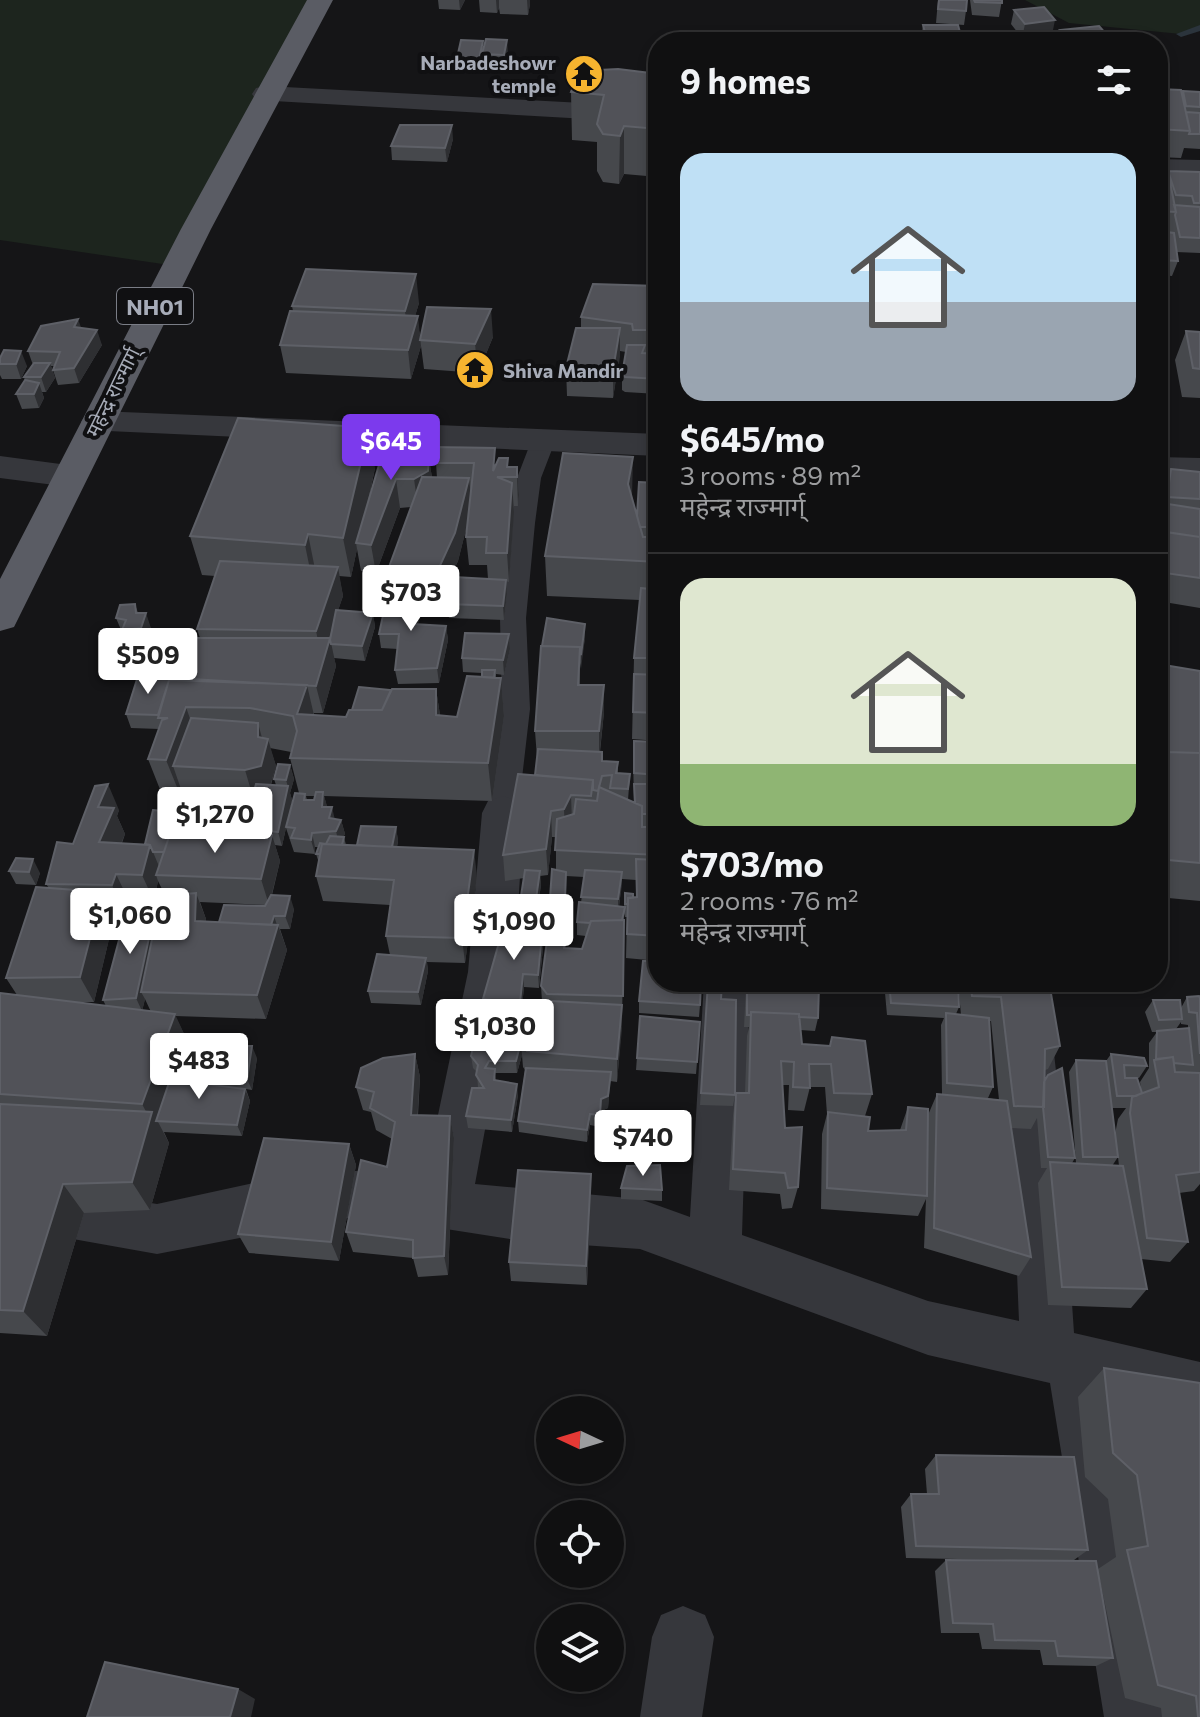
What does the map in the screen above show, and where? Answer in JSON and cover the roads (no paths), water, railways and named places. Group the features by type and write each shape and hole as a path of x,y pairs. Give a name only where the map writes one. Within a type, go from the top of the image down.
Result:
{"highway":[{"name":"महेन्द्र राज्मार्ग्","path":"0,617 266,94 320,0"}],"street":[{"path":"266,94 648,114"},
{"path":"1168,168 1200,169"},
{"path":"98,422 648,444"},
{"path":"0,467 70,475"},
{"path":"1168,468 1200,470"},
{"path":"445,1204 491,972 503,813"},
{"path":"715,1249 727,992"},
{"path":"1024,992 1061,1358 1135,1717"},
{"path":"0,1202 157,1229 250,1211 322,1192 445,1204 523,1216 640,1224 928,1328 1200,1390"},
{"path":"671,1717 683,1637"}],"lane":[{"path":"503,813 516,709 513,618 523,523 529,478 544,439"}],"waterway":[{"path":"1181,34 1200,28"}],"place":[{"name":"Narbadeshowr temple","path":"584,74"},
{"name":"Shiva Mandir","path":"475,370"}]}
